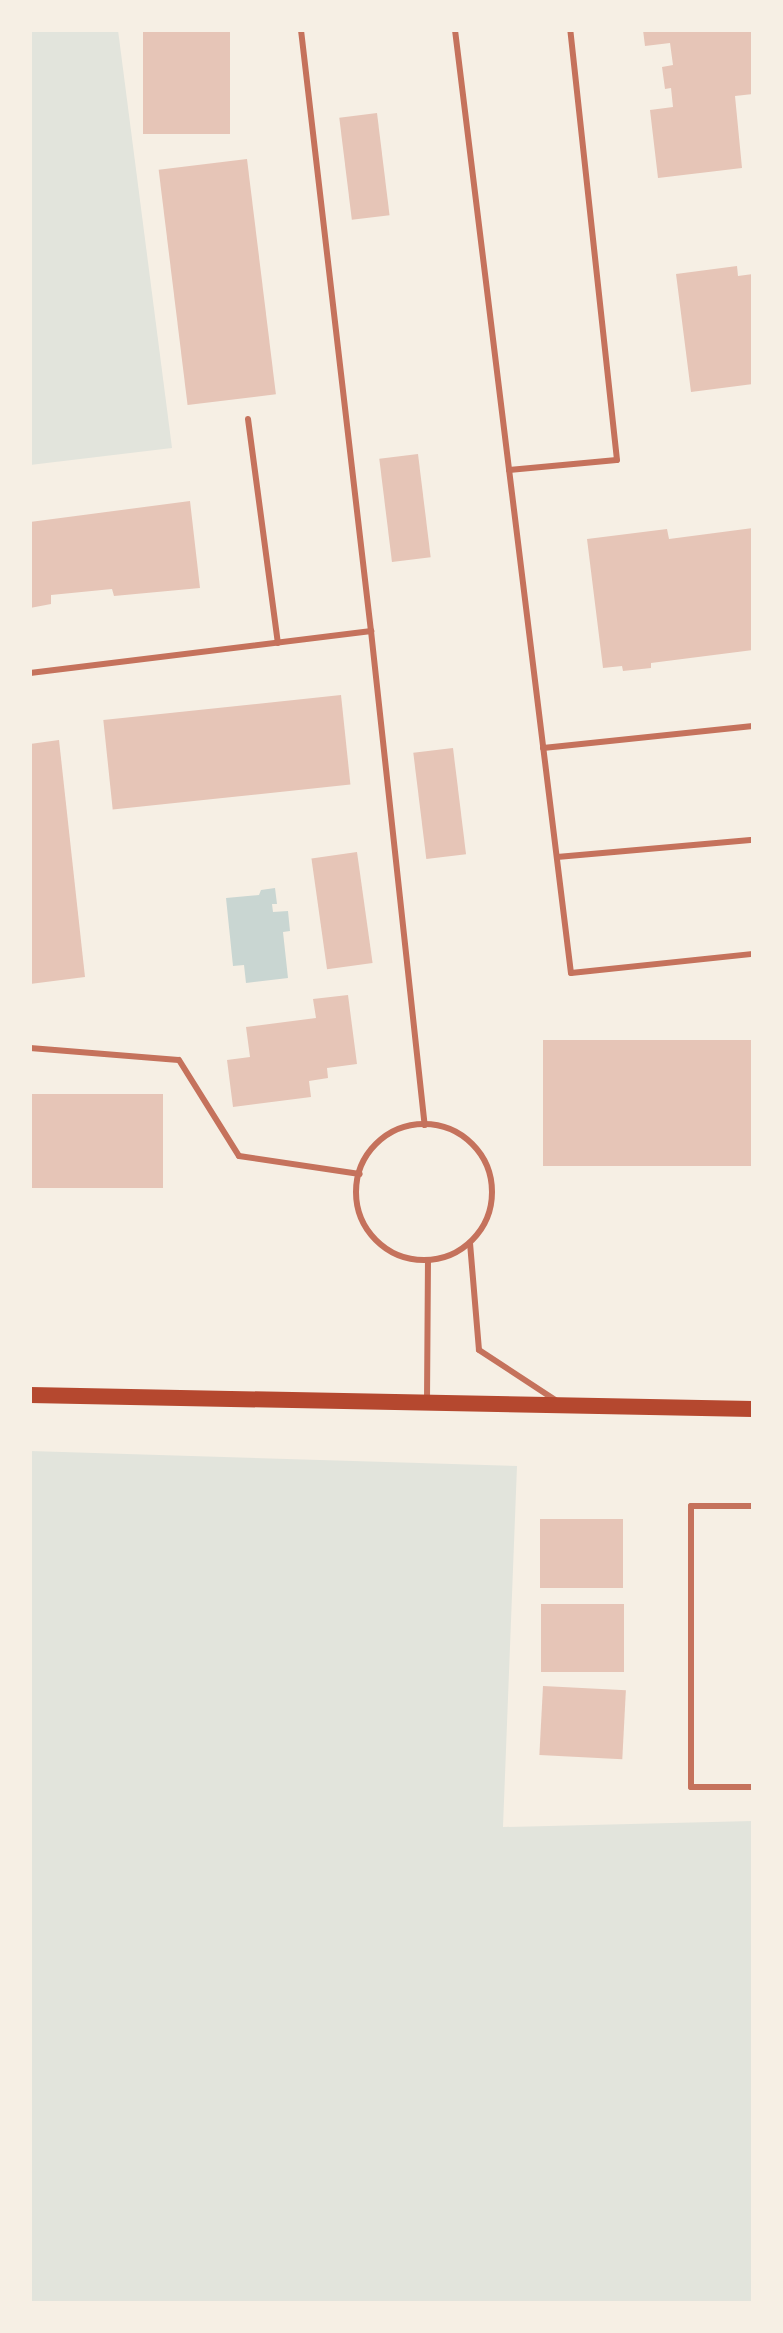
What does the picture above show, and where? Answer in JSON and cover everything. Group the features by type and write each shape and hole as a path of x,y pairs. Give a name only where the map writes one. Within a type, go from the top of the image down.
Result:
{"main road":[{"path":"30,1395 753,1409"}],"lane":[{"path":"301,30 425,1125"},
{"path":"455,30 571,973 753,954"},
{"path":"509,470 617,460 570,30"},
{"path":"248,419 278,643"},
{"path":"30,673 371,631"},
{"path":"543,748 753,726"},
{"path":"557,857 753,840"},
{"path":"30,1048 179,1060 239,1156 360,1174"},
{"path":"425,1125 455,1131 472,1144 485,1161 492,1182 492,1203 485,1224 470,1243 450,1255 428,1261 394,1253 368,1231 358,1209 356,1186 375,1145 392,1133 425,1125"},
{"path":"470,1243 479,1350 563,1405"},
{"path":"427,1402 428,1261"},
{"path":"753,1506 691,1506 691,1787 753,1787"}],"shaded area":[{"path":"30,30 118,30 172,448 30,465"},
{"path":"275,888 277,904 272,904 273,912 288,911 290,931 283,932 288,978 246,983 244,965 233,966 226,898 259,895 261,890"},
{"path":"30,1451 517,1466 503,1827 753,1821 753,2303 30,2303"}],"building":[{"path":"143,30 230,30 230,134 143,134"},
{"path":"643,30 753,30 753,94 735,96 742,168 658,178 650,110 673,107 671,88 665,89 662,67 673,65 670,43 645,46"},
{"path":"377,113 390,215 352,220 339,118"},
{"path":"247,159 276,394 188,405 159,170"},
{"path":"737,266 738,276 753,274 753,384 691,392 676,274"},
{"path":"418,454 431,557 392,562 379,459"},
{"path":"190,501 200,588 114,596 112,589 51,595 51,604 30,608 30,522"},
{"path":"753,528 753,650 651,663 651,668 623,671 622,666 603,668 587,539 667,529 669,539"},
{"path":"341,695 350,785 113,809 103,720"},
{"path":"59,740 85,977 30,984 30,744"},
{"path":"453,748 466,854 426,859 413,753"},
{"path":"357,852 373,963 327,969 311,858"},
{"path":"348,995 357,1064 327,1068 328,1078 309,1081 311,1097 233,1107 227,1060 250,1057 246,1027 316,1018 313,999"},
{"path":"543,1040 753,1040 753,1166 543,1166"},
{"path":"30,1094 163,1094 163,1188 30,1188"},
{"path":"540,1519 623,1519 623,1588 540,1588"},
{"path":"541,1604 624,1604 624,1672 541,1672"},
{"path":"543,1686 626,1690 622,1759 539,1755"}]}
